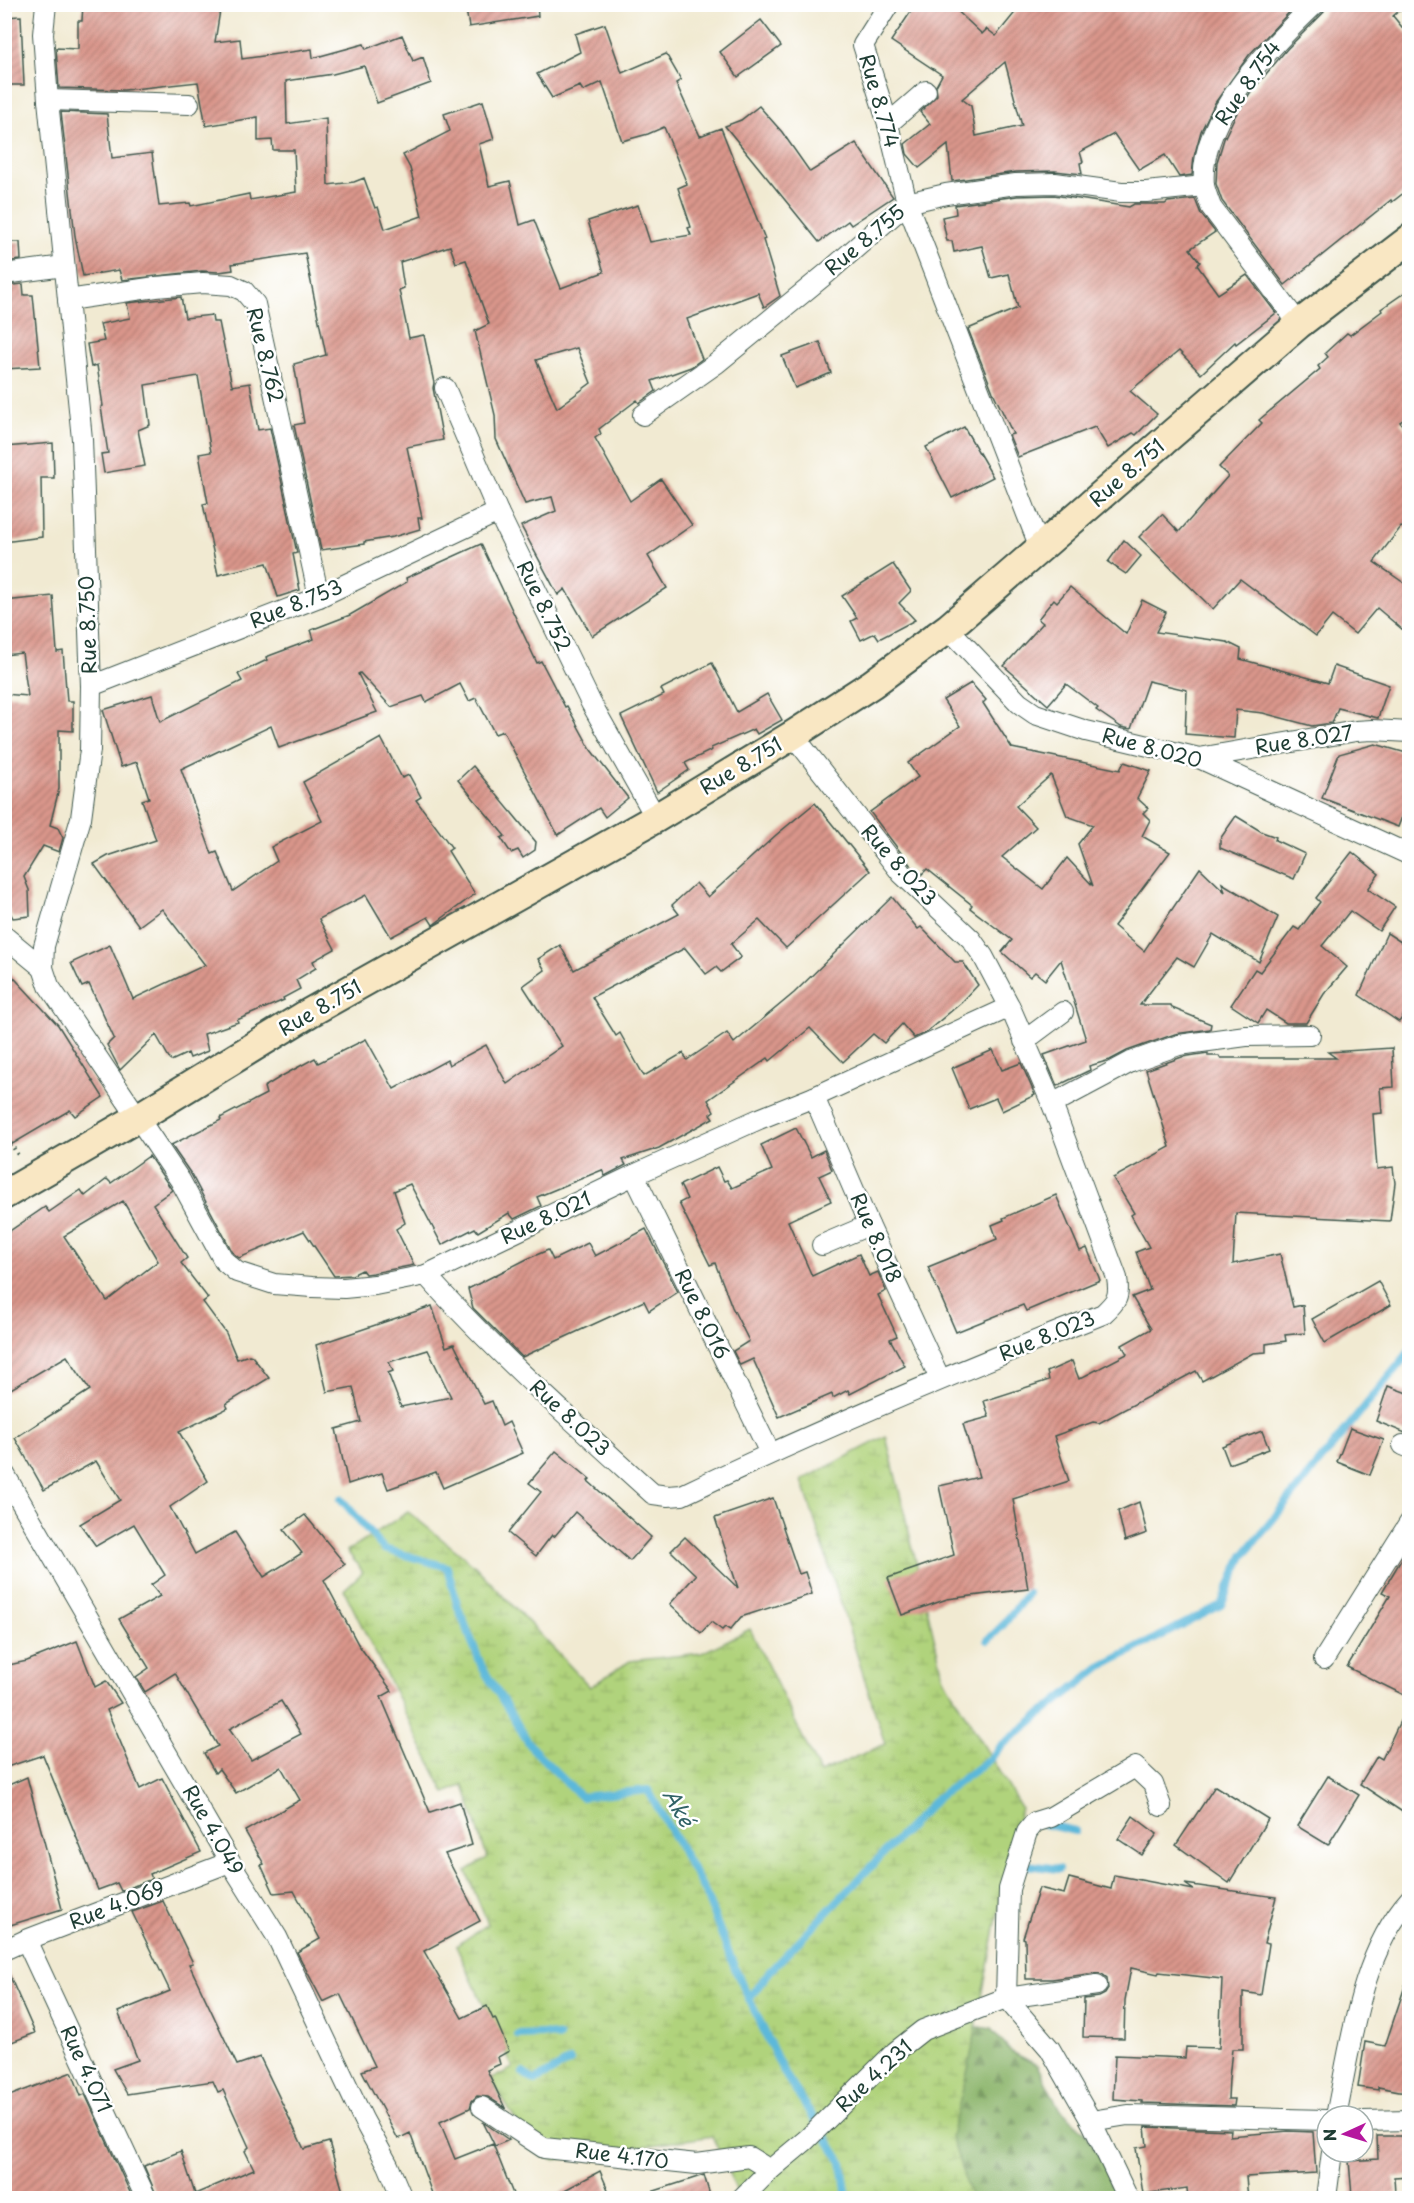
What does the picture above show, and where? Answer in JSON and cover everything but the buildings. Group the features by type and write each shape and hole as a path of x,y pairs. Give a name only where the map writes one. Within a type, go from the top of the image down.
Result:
{"main road":[{"name":"Rue 8.751","path":"4,1195 139,1117 309,1013 656,818 872,684 948,628 1299,324 1410,239"}],"street":[{"name":"Rue 8.750","path":"46,4 43,34 48,100 82,439 91,686 90,750 85,796 76,838 47,930 43,968 50,986 76,1027 139,1117"},
{"name":"Rue 8.774","path":"889,4 863,45 888,124 906,203"},
{"name":"Rue 8.754","path":"1299,324 1211,207 1204,186 1211,137 1227,107 1258,63 1315,4"},
{"path":"888,124 926,91"},
{"path":"48,100 189,104"},
{"name":"Rue 8.755","path":"643,415 717,363 826,274 906,203 946,194 1016,184 1055,183 1130,192 1204,186"},
{"path":"906,203 1040,548"},
{"path":"4,274 64,266"},
{"name":"Rue 8.762","path":"68,300 156,287 203,284 231,285 244,291 255,304 319,597"},
{"name":"Rue 8.752","path":"445,388 498,512 591,703 656,818"},
{"name":"Rue 8.753","path":"91,686 319,597 498,512"},
{"name":"Rue 8.020","path":"948,628 1019,703 1035,714 1086,731 1199,758 1410,855"},
{"name":"Rue 8.027","path":"1199,758 1356,731 1410,732"},
{"name":"Rue 8.023","path":"426,1275 471,1324 653,1494 668,1496 682,1495 770,1453 940,1379 1103,1314 1115,1303 1119,1292 1117,1278 1052,1104 1010,1007 983,956 971,939 902,874 793,735"},
{"path":"4,936 43,968"},
{"name":"Rue 8.021","path":"139,1117 180,1180 224,1261 237,1272 274,1284 344,1288 375,1285 426,1275 634,1175 814,1097 1010,1007"},
{"path":"1024,1041 1063,1012"},
{"path":"1052,1104 1131,1062 1179,1045 1246,1036 1310,1035"},
{"name":"Rue 8.018","path":"814,1097 869,1225 940,1379"},
{"name":"Rue 8.016","path":"634,1175 770,1453"},
{"path":"822,1245 869,1225"},
{"name":"Rue 4.049","path":"4,1473 230,1862 277,1936 363,2120 388,2165 402,2199"},
{"path":"1324,1659 1410,1522"},
{"path":"1128,2199 1090,2121 1050,2049 1006,1998 1009,1889 1027,1832 1035,1822 1051,1817 1135,1767 1154,1784 1161,1806"},
{"name":"Rue 4.069","path":"4,1950 230,1862"},
{"path":"1339,2104 1365,1982 1378,1946 1399,1911 1410,1899"},
{"name":"Rue 4.071","path":"26,1940 146,2199"},
{"name":"Rue 4.231","path":"742,2199 895,2052 923,2030 1006,1998 1096,1985"},
{"name":"Rue 4.170","path":"482,2107 544,2148 696,2164 749,2157 770,2170"},
{"path":"1090,2121 1128,2115 1315,2120"},
{"path":"1375,2121 1410,2120"},
{"path":"1326,2199 1330,2164"}],"green space":[{"path":"886,1436 944,1679 1021,1808 1010,1849 969,2065 951,2136 971,2198 813,2198 811,2194 797,2198 740,2198 712,2136 553,2160 533,2150 491,2079 513,2068 456,1946 488,1924 466,1871 487,1858 464,1785 445,1793 344,1590 363,1572 347,1551 408,1512 474,1565 590,1687 630,1661 702,1653 750,1629 820,1773 885,1744 802,1480"},
{"path":"964,2028 991,2029 1010,2051 1037,2065 1059,2108 1085,2132 1125,2198 855,2198"}],"waterway":[{"path":"749,1998 770,1971 937,1798 990,1759 1001,1746 1100,1667 1221,1605 1243,1556 1410,1351"},
{"name":"Aké","path":"341,1499 384,1549 447,1567 458,1607 482,1667 532,1748 581,1797 648,1790 704,1890 735,1969 783,2071 842,2162 847,2198"},
{"path":"988,1640 1028,1593"},
{"path":"1044,1824 1075,1831"},
{"path":"1019,1864 1059,1869"},
{"path":"518,2035 544,2034 559,2037"},
{"path":"523,2073 535,2081 570,2061"}]}
